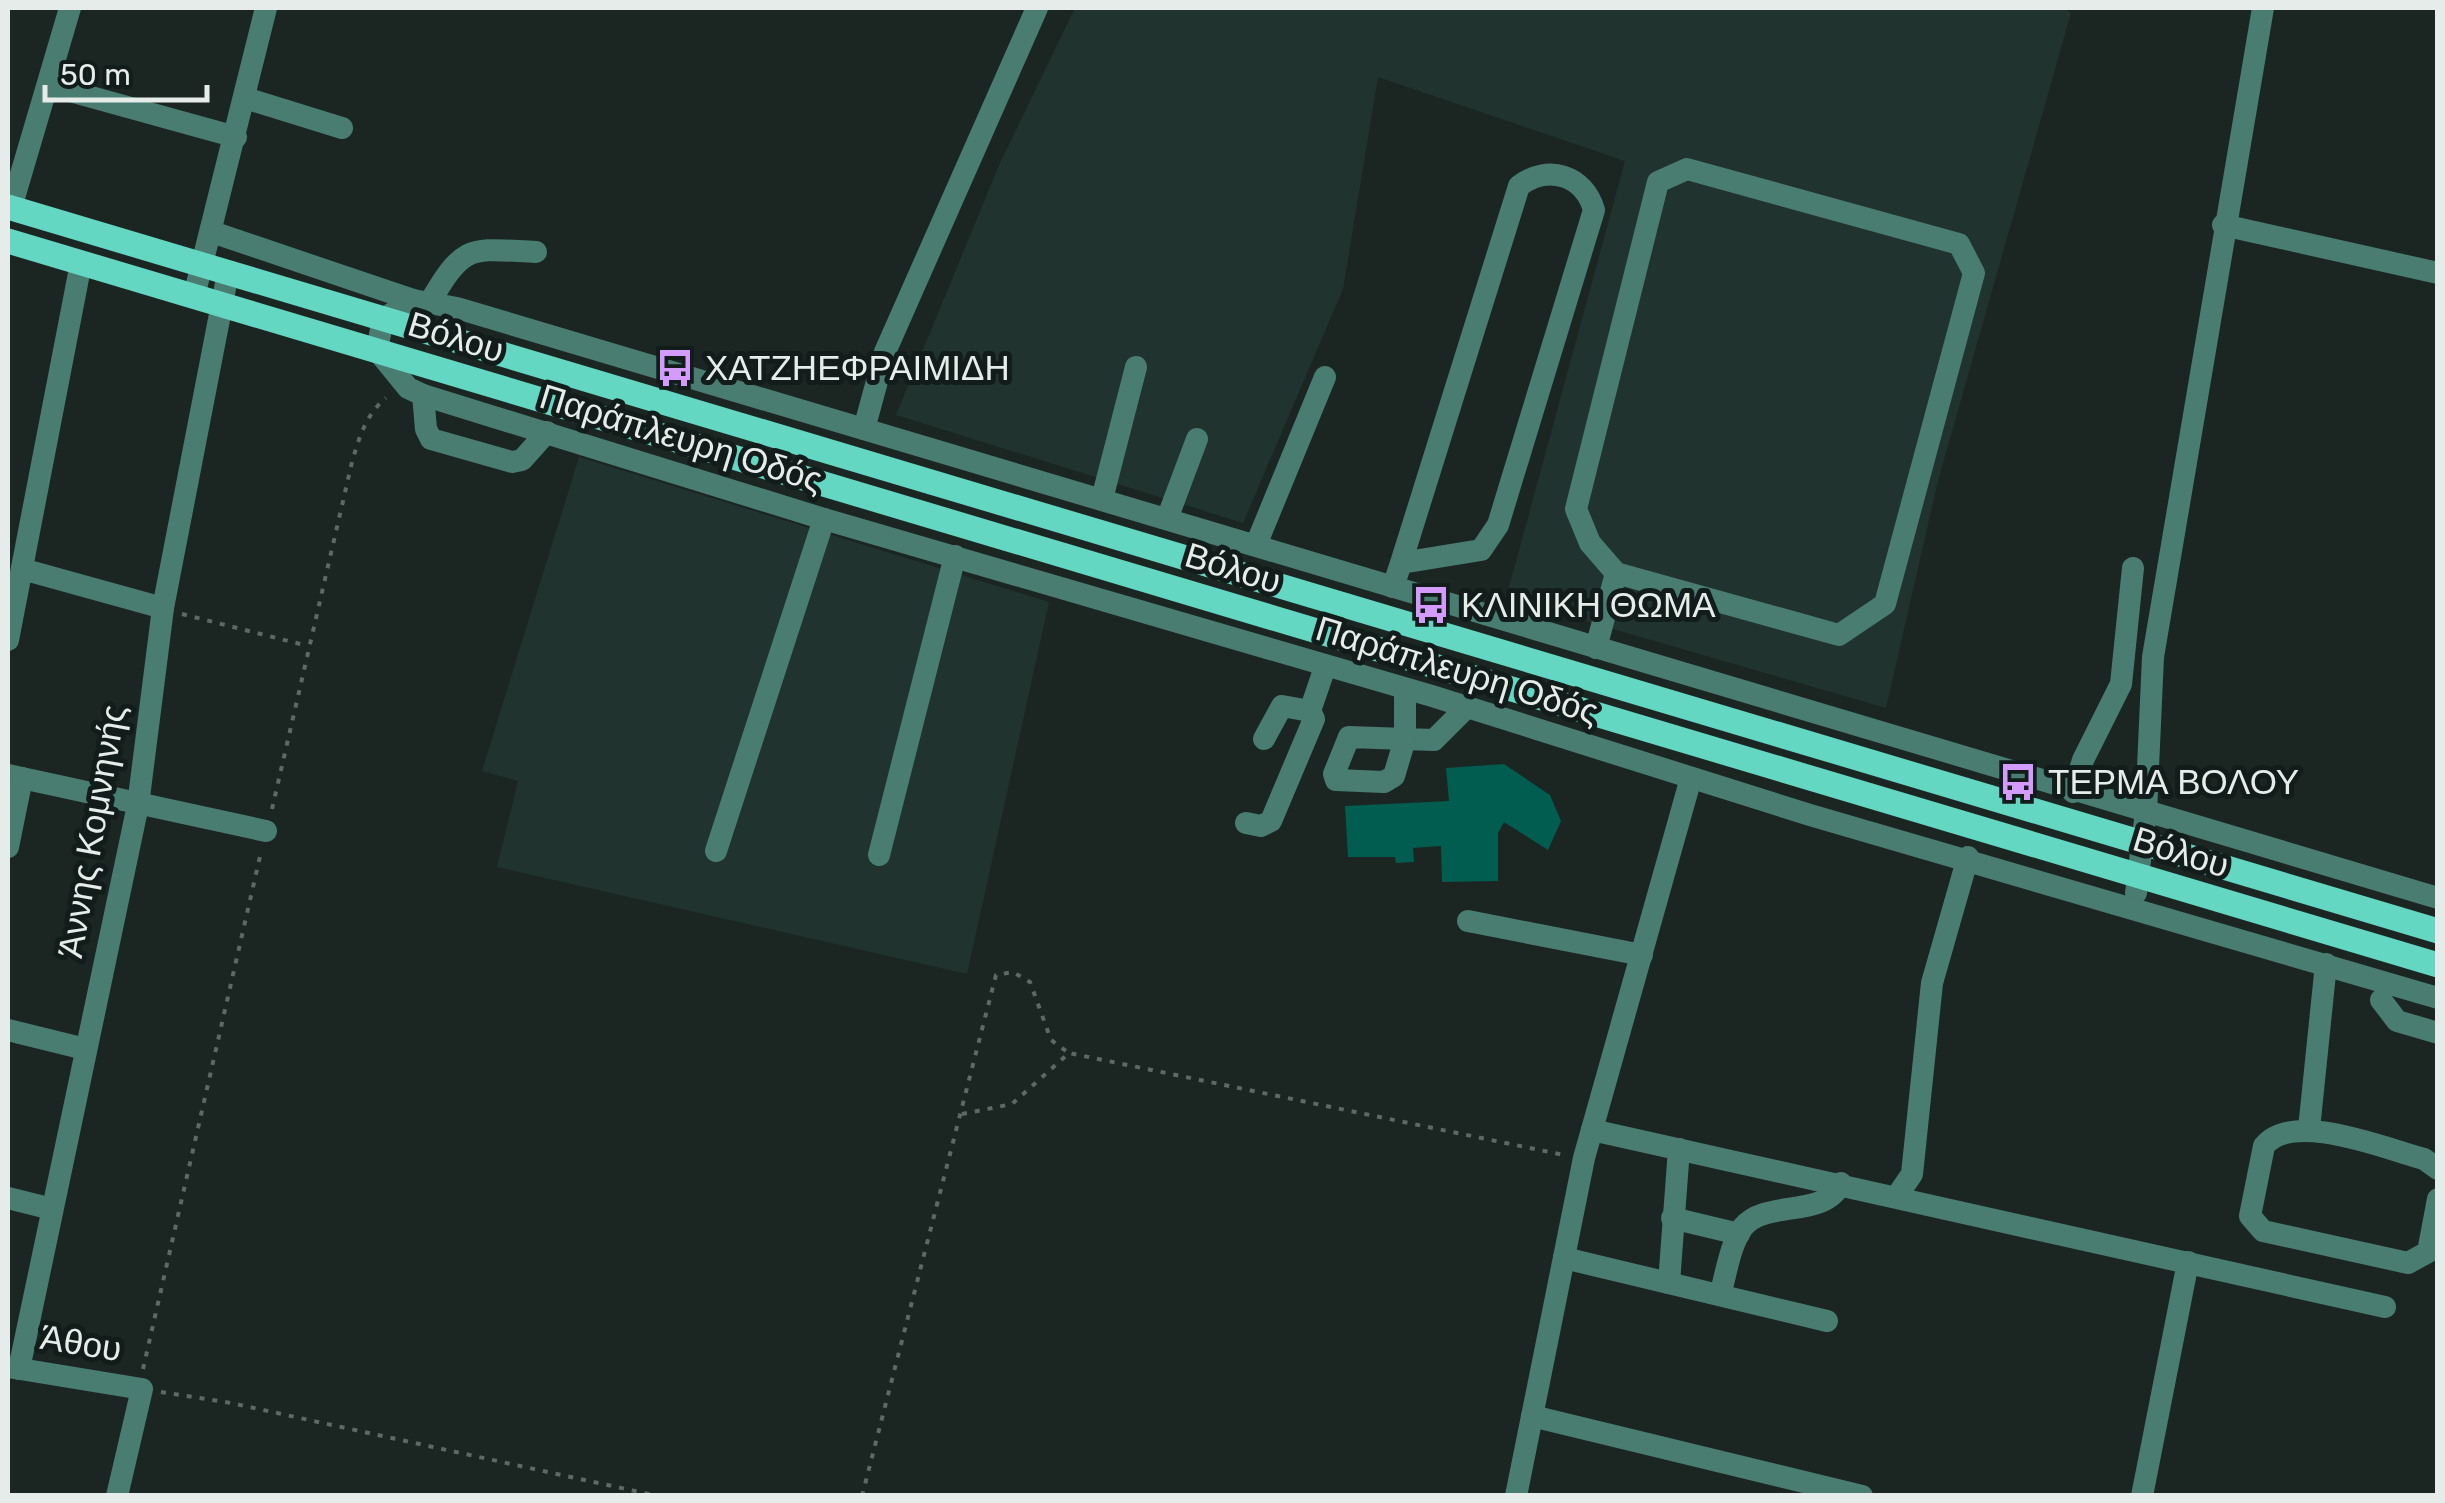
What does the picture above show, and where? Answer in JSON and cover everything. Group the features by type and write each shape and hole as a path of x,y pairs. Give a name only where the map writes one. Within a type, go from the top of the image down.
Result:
{"main road":[{"name":"Βόλου","path":"9,208 2438,930"},
{"name":"Βόλου","path":"8,241 2438,966"}],"street":[{"path":"9,208 70,8"},
{"path":"194,296 216,269 212,232 266,8"},
{"path":"864,429 884,352 1037,8"},
{"path":"2134,908 2146,812 2153,656 2235,154 2248,113 2264,8"},
{"path":"48,85 236,138"},
{"path":"245,98 342,128"},
{"path":"1687,168 1959,244 1974,274 1885,604 1839,635 1616,573 1590,543 1576,509 1658,182 1687,168"},
{"path":"1393,587 1410,562 1519,186 1536,176 1563,176 1580,185 1594,210 1498,525 1490,544 1481,550 1410,562"},
{"path":"2223,225 2438,273"},
{"name":"Παράπλευρη Οδός","path":"212,232 422,301 1796,704 2074,792 2438,898"},
{"path":"536,252 485,250 465,254 422,301 384,319 377,350 416,392 432,438 508,462 522,460 547,432"},
{"path":"8,640 81,263"},
{"name":"Άννης Κομνηνής","path":"13,1368 52,1209 138,804 163,608 221,304 216,269"},
{"path":"1102,500 1136,367"},
{"path":"1256,545 1325,376"},
{"name":"Παράπλευρη Οδός","path":"416,392 824,519 2438,998"},
{"path":"1167,519 1197,440"},
{"path":"716,851 824,519"},
{"path":"879,855 955,556"},
{"path":"1410,562 1444,602"},
{"path":"2074,792 2083,760 2120,684 2133,568"},
{"path":"22,569 163,608"},
{"path":"1596,648 1616,573"},
{"path":"1246,822 1265,826 1271,821 1314,719 1310,710 1325,666"},
{"path":"1405,689 1406,739 1434,740 1467,707"},
{"path":"1264,739 1282,706 1310,710"},
{"path":"8,847 15,776 266,831"},
{"path":"1516,1496 1584,1158 1691,778"},
{"path":"1897,1196 1912,1174 1932,984 1968,857"},
{"path":"1468,921 1642,955"},
{"path":"2309,1129 2326,964"},
{"path":"2381,1000 2397,1021 2438,1033"},
{"path":"8,1030 85,1049"},
{"path":"2438,1169 2424,1159 2309,1129 2272,1136 2264,1146 2250,1216 2263,1231 2408,1263 2428,1252 2438,1199"},
{"path":"1592,1130 2385,1307"},
{"path":"1669,1283 1679,1148"},
{"path":"1720,1295 1739,1234 1757,1218 1832,1196 1841,1183"},
{"path":"8,1198 52,1209"},
{"path":"1672,1218 1739,1234"},
{"path":"1564,1258 1827,1321"},
{"path":"2142,1496 2188,1262"},
{"name":"Άθου","path":"13,1368 142,1389"},
{"path":"118,1496 142,1389"},
{"path":"1532,1416 1862,1496"}],"path":[{"path":"416,392 374,407 361,432 182,1182 170,1262 142,1367 142,1389 231,1403 658,1496"},
{"path":"163,608 308,646"},
{"path":"862,1496 996,975 1013,972 1030,982 1051,1040 1069,1053 1584,1158"},
{"path":"962,1114 1012,1104 1069,1053"}],"shaded area":[{"path":"1075,8 2065,8 2071,13 1938,481 1886,708 1506,598 1625,161 1378,77 1343,289 1243,523 896,415 1000,163"},
{"path":"579,457 1049,602 967,974 497,867 518,781 482,771"}],"building":[{"path":"1504,764 1550,795 1561,821 1548,850 1504,822 1498,833 1498,881 1442,882 1441,846 1413,848 1414,862 1396,863 1395,857 1348,857 1345,806 1449,801 1446,768"}],"place":[{"name":"ΧΑΤΖΗΕΦΡΑΙΜΙΔΗ","path":"675,368"},
{"name":"ΚΛΙΝΙΚΗ ΘΩΜΑ","path":"1431,605"},
{"name":"ΤΕΡΜΑ ΒΟΛΟΥ","path":"2018,782"}]}
